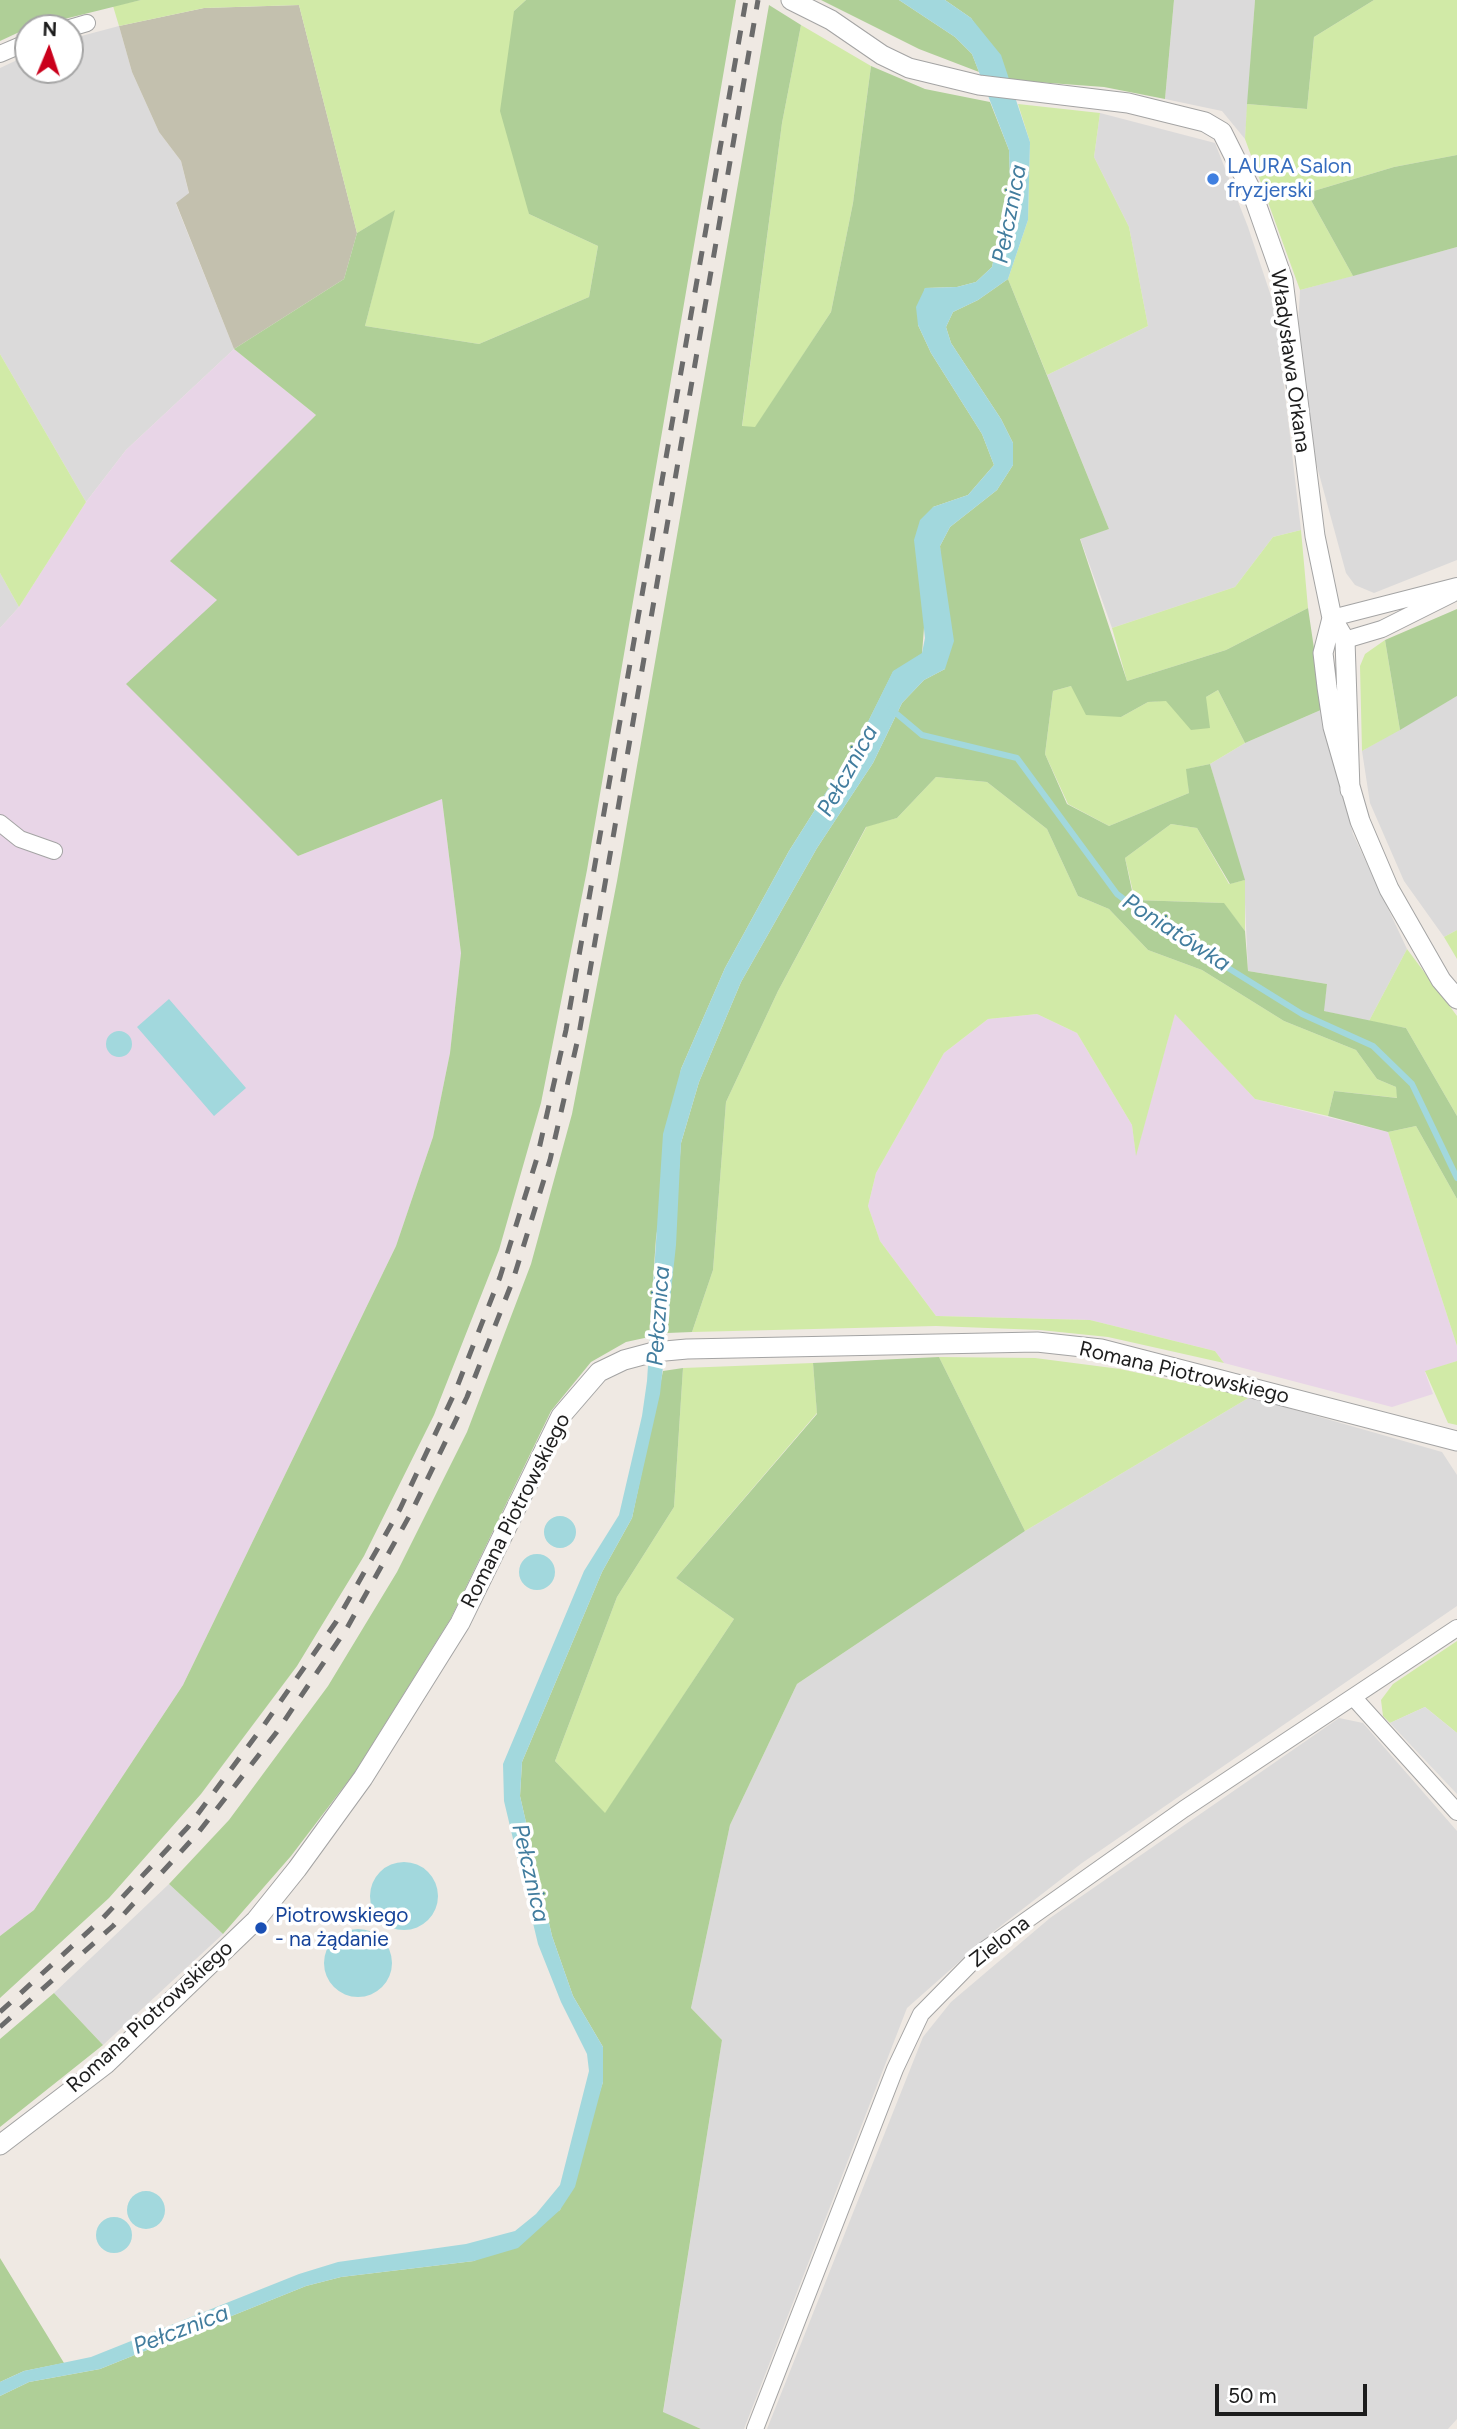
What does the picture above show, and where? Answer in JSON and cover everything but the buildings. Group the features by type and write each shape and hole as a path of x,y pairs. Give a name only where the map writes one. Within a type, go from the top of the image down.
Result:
{"street":[{"name":"Władysława Orkana","path":"791,0 831,20 882,55 909,68 979,85 1128,103 1205,122 1222,132 1252,192 1283,280 1309,496 1332,618 1345,640 1350,790"},
{"path":"1332,618 1457,586"},
{"path":"1345,640 1382,629 1457,592"},
{"name":"Władysława Orkana","path":"1332,618 1323,653 1333,727 1360,821 1389,889 1441,980 1457,999"},
{"path":"0,822 20,839 54,851"},
{"name":"Romana Piotrowskiego","path":"0,2145 116,2055 256,1920 298,1869 363,1778 460,1623 561,1416 599,1372 624,1360 654,1352 687,1349 977,1341 1076,1346 1101,1349 1457,1441"},
{"name":"Zielona","path":"755,2429 895,2069 921,2014 983,1951 1184,1809 1457,1628"},
{"path":"1354,1698 1457,1812"}],"shaded area":[{"path":"1174,0 1255,0 1245,139 1222,111 1165,99"},
{"path":"299,5 357,233 344,279 234,349 176,203 189,193 181,161 159,132 132,72 119,26 204,8"},
{"path":"119,26 132,72 159,132 181,161 189,194 176,204 234,349 126,450 86,502 0,354 0,68 14,62 14,84 84,84 84,35"},
{"path":"1100,113 1215,143 1248,227 1275,308 1301,530 1273,537 1235,587 1112,628 1080,538 1109,529 1047,375 1148,326 1129,227 1094,157"},
{"path":"1457,247 1457,560 1374,593 1355,585 1346,573 1312,448 1297,348 1300,290"},
{"path":"234,349 316,415 171,561 217,600 298,856 442,799 461,953 450,1053 433,1137 396,1246 183,1685 34,1910 0,1936 0,628 19,607 86,502 126,450"},
{"path":"0,573 19,607 0,628"},
{"path":"1457,696 1457,930 1444,937 1404,881 1370,803 1362,751"},
{"path":"1323,709 1353,834 1407,949 1369,1021 1323,1011 1327,984 1248,971 1244,880 1210,764 1245,743"},
{"path":"1175,1013 1255,1099 1388,1132 1457,1346 1457,1361 1425,1372 1433,1394 1392,1407 1224,1363 1215,1351 1090,1320 936,1316 880,1241 868,1206 876,1173 944,1053 988,1019 1037,1014 1077,1033 1132,1125 1136,1154"},
{"path":"1250,1397 1442,1452 1457,1475 1457,1606 1082,1863 993,1932 907,2008 744,2429 701,2429 663,2413 722,2040 691,2008 730,1825 797,1684 1025,1531"},
{"path":"1425,1707 1457,1733 1457,1794 1390,1723"},
{"path":"1339,1718 1363,1723 1457,1831 1457,2419 1448,2429 767,2429 923,2037 951,2002 1050,1918"},
{"path":"169,1884 223,1934 103,2045 54,1993"}],"green space":[{"path":"0,0 141,0 84,14 14,14 14,34 0,41"},
{"path":"141,0 526,0 514,11 529,214 598,246 589,297 479,344 365,326 394,211 357,233 299,5 204,8 119,26 113,6"},
{"path":"526,0 736,0 587,870 541,1103 499,1250 434,1415 364,1556 297,1666 201,1794 109,1898 0,1998 0,1936 34,1910 183,1685 396,1246 433,1137 450,1053 461,953 442,799 298,856 126,684 217,600 170,561 316,415 234,349 344,279 357,233 395,210 365,326 479,344 589,297 598,246 529,214 500,111 514,11"},
{"path":"821,0 899,0 955,37 972,54 979,72 919,49"},
{"path":"945,0 1174,0 1165,99 1104,87 1009,80 971,18"},
{"path":"1255,0 1374,0 1314,37 1307,109 1247,104"},
{"path":"1374,0 1457,0 1457,155 1394,167 1307,193 1353,276 1300,290 1245,139 1247,104 1307,109 1314,37"},
{"path":"769,5 801,25 782,123 742,426 755,427 831,312 853,203 871,66 925,89 990,102 1009,150 1010,179 992,267 976,282 957,287 925,288 918,325 931,353 982,434 994,465 968,495 933,507 922,654 893,672 859,740 789,851 725,968 681,1069 656,1238 649,1337 626,1342 591,1362 551,1411 451,1618 355,1772 291,1856 223,1934 169,1884 229,1820 328,1686 397,1572 467,1432 531,1264 572,1114 617,881"},
{"path":"801,25 871,66 853,203 831,312 755,428 742,427 782,123"},
{"path":"1018,104 1100,113 1094,157 1129,227 1148,326 1047,375 1008,279 1028,220 1030,142"},
{"path":"1457,155 1457,247 1353,276 1307,193 1394,167"},
{"path":"1008,279 1109,529 1080,539 1127,681 1226,650 1308,608 1323,709 1245,743 1218,690 1206,697 1210,728 1191,730 1166,701 1148,702 1121,717 1086,715 1071,686 1053,691 1045,754 1067,804 1109,826 1189,793 1186,769 1210,764 1245,880 1230,884 1197,828 1171,824 1125,858 1134,900 1224,903 1245,931 1248,971 1327,984 1324,1011 1406,1028 1457,1116 1457,1199 1416,1126 1388,1132 1328,1116 1334,1091 1397,1098 1396,1087 1377,1079 1356,1050 1284,1021 1202,970 1148,950 1109,909 1078,896 1047,829 987,782 936,777 897,818 866,827 778,991 726,1102 713,1270 692,1332 667,1333 681,1143 699,1082 741,982 817,848 873,763 902,703 924,680 945,669 940,546 950,527 997,490 1013,465 1013,443 1001,419 951,343 946,327 953,312 978,300"},
{"path":"0,354 86,502 19,607 0,573"},
{"path":"1301,530 1308,608 1226,650 1127,681 1112,628 1235,587 1273,537"},
{"path":"1457,609 1457,696 1400,730 1385,640"},
{"path":"1385,640 1400,730 1362,751 1360,666 1365,654"},
{"path":"1071,686 1121,717 1148,702 1206,697 1218,690 1245,743 1210,764 1187,769 1189,793 1109,826 1068,804 1045,754 1053,691"},
{"path":"936,777 987,782 1047,829 1078,896 1109,909 1148,950 1202,970 1284,1021 1356,1050 1377,1079 1396,1087 1398,1098 1334,1091 1328,1116 1255,1099 1175,1014 1136,1156 1132,1125 1077,1033 1037,1014 988,1019 944,1053 876,1173 868,1206 880,1241 936,1316 1090,1320 1215,1351 1224,1363 1108,1337 1040,1330 936,1326 692,1332 713,1270 726,1102 778,991 867,826 897,818"},
{"path":"1171,824 1197,828 1229,884 1245,880 1245,931 1223,903 1135,900 1125,858"},
{"path":"1457,930 1457,959 1444,937"},
{"path":"1407,949 1457,1016 1457,1116 1406,1028 1369,1021"},
{"path":"1416,1126 1457,1199 1457,1346 1388,1132"},
{"path":"939,1357 1035,1358 1120,1369 1250,1397 1025,1531"},
{"path":"939,1357 1025,1531 797,1684 730,1825 691,2008 722,2040 663,2412 701,2429 0,2429 0,2396 29,2382 100,2369 306,2286 341,2277 474,2261 560,2210 603,2082 603,2047 573,1996 552,1936 520,1796 522,1762 602,1572 632,1518 663,1371 683,1368 674,1507 617,1597 555,1761 605,1813 734,1619 676,1578 817,1414 813,1363"},
{"path":"1457,1361 1457,1425 1448,1423 1425,1371"},
{"path":"813,1363 817,1413 676,1578 734,1619 605,1814 555,1761 617,1597 674,1507 683,1368"},
{"path":"1457,1641 1457,1733 1425,1707 1390,1723 1383,1716 1381,1700 1393,1684"},
{"path":"54,1993 103,2045 0,2127 0,2039"},
{"path":"0,2258 64,2363 24,2371 0,2382"}],"water":[{"name":"Pełcznica","path":"899,0 945,0 971,18 1001,55 1030,142 1028,220 1008,279 978,300 953,312 946,327 951,343 1001,419 1013,443 1013,465 997,490 950,527 940,546 954,641 945,669 924,680 902,703 873,763 817,848 741,982 699,1082 681,1143 676,1245 660,1394 632,1518 602,1572 522,1762 520,1796 552,1936 573,1996 603,2047 603,2082 575,2187 560,2210 518,2248 474,2261 341,2277 306,2286 100,2369 29,2382 0,2396 0,2382 24,2371 91,2357 299,2274 338,2262 466,2244 515,2231 536,2214 560,2185 589,2071 587,2054 561,2002 538,1944 504,1801 503,1764 584,1571 619,1515 642,1416 647,1381 663,1134 681,1069 725,968 789,851 859,740 893,671 922,653 925,638 914,540 920,520 933,507 968,495 994,465 982,434 931,353 918,325 916,307 925,288 957,287 976,282 992,267 1010,179 1009,150 972,54 955,37"},
{"path":"169,999 246,1088 214,1116 137,1027"},
{"path":"119,1031 128,1035 132,1044 128,1053 119,1057 110,1053 106,1044 110,1035"},
{"path":"560,1516 571,1521 576,1532 571,1543 560,1548 549,1543 544,1532 549,1521"},
{"path":"537,1554 550,1559 555,1572 550,1585 537,1590 524,1585 519,1572 524,1559"},
{"path":"397,1862 411,1862 423,1867 433,1877 438,1896 433,1915 423,1925 411,1930 397,1930 385,1925 375,1915 370,1903 370,1889 375,1877 385,1867"},
{"path":"351,1929 365,1929 377,1934 387,1944 392,1963 387,1982 377,1992 365,1997 351,1997 339,1992 329,1982 324,1970 324,1956 329,1944 339,1934"},
{"path":"146,2191 159,2197 165,2210 159,2223 146,2229 133,2223 127,2210 133,2197"},
{"path":"114,2217 127,2222 132,2235 127,2248 114,2253 101,2248 96,2235 101,2222"}],"waterway":[{"name":"Poniatówka","path":"891,709 922,735 1017,758 1117,894 1159,925 1302,1014 1373,1046 1412,1084 1457,1178"}],"railway":[{"path":"0,2012 102,1919 188,1827 336,1622 400,1509 455,1392 500,1277 537,1158 566,1030 746,0"},
{"path":"0,2027 113,1926 198,1833 276,1733 347,1628 411,1513 467,1397 513,1280 550,1160 579,1034 758,0"}],"place":[{"name":"LAURA Salon fryzjerski","path":"1213,179"},
{"name":"Piotrowskiego - na żądanie","path":"261,1928"}]}
